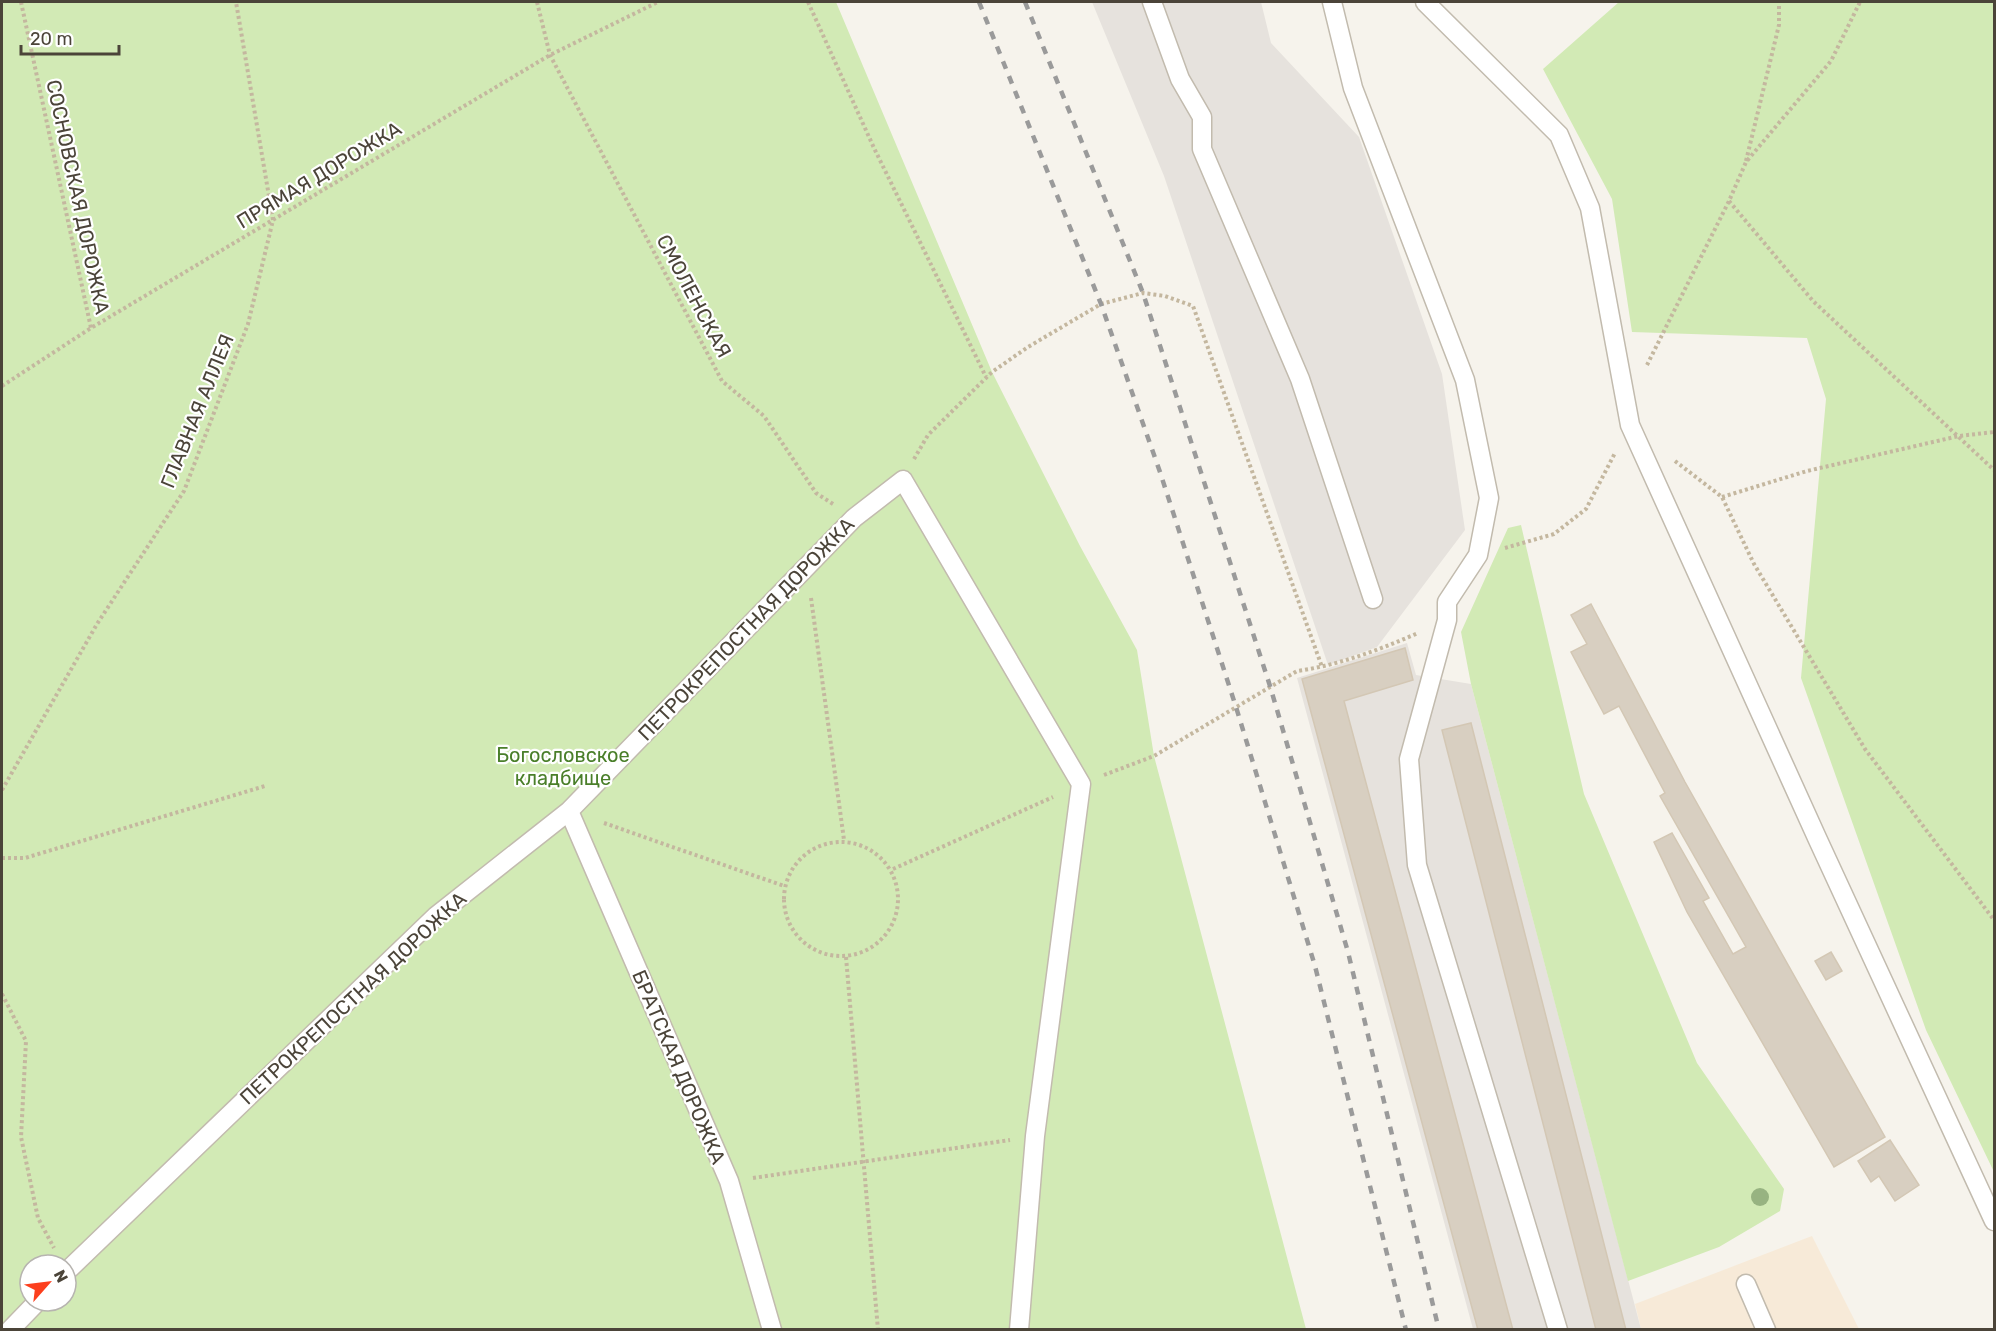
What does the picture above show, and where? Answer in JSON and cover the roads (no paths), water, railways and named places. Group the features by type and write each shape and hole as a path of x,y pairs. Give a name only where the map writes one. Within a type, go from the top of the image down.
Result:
{"lane":[{"path":"1152,2 1180,79 1202,117 1202,148 1300,379 1373,599"},
{"path":"1332,2 1353,88 1466,380 1489,498 1478,555 1448,602 1447,620 1409,759 1417,865 1558,1329"},
{"path":"1425,2 1559,135 1590,208 1630,425 1823,851 1995,1221"},
{"name":"ПЕТРОКРЕПОСТНАЯ ДОРОЖКА","path":"74,1253 436,915 569,811 854,518 903,480 1081,784 1035,1136 1020,1329"},
{"name":"БРАТСКАЯ ДОРОЖКА","path":"569,811 729,1181 772,1329"},
{"path":"1746,1284 1766,1329"},
{"path":"10,1329 26,1313"}],"railway":[{"path":"979,2 1101,304 1160,472 1236,707 1315,966 1406,1330"},
{"path":"1025,2 1143,293 1270,686 1348,952 1439,1330"}],"park label":[{"name":"Богословское кладбище","path":"563,766"}]}
